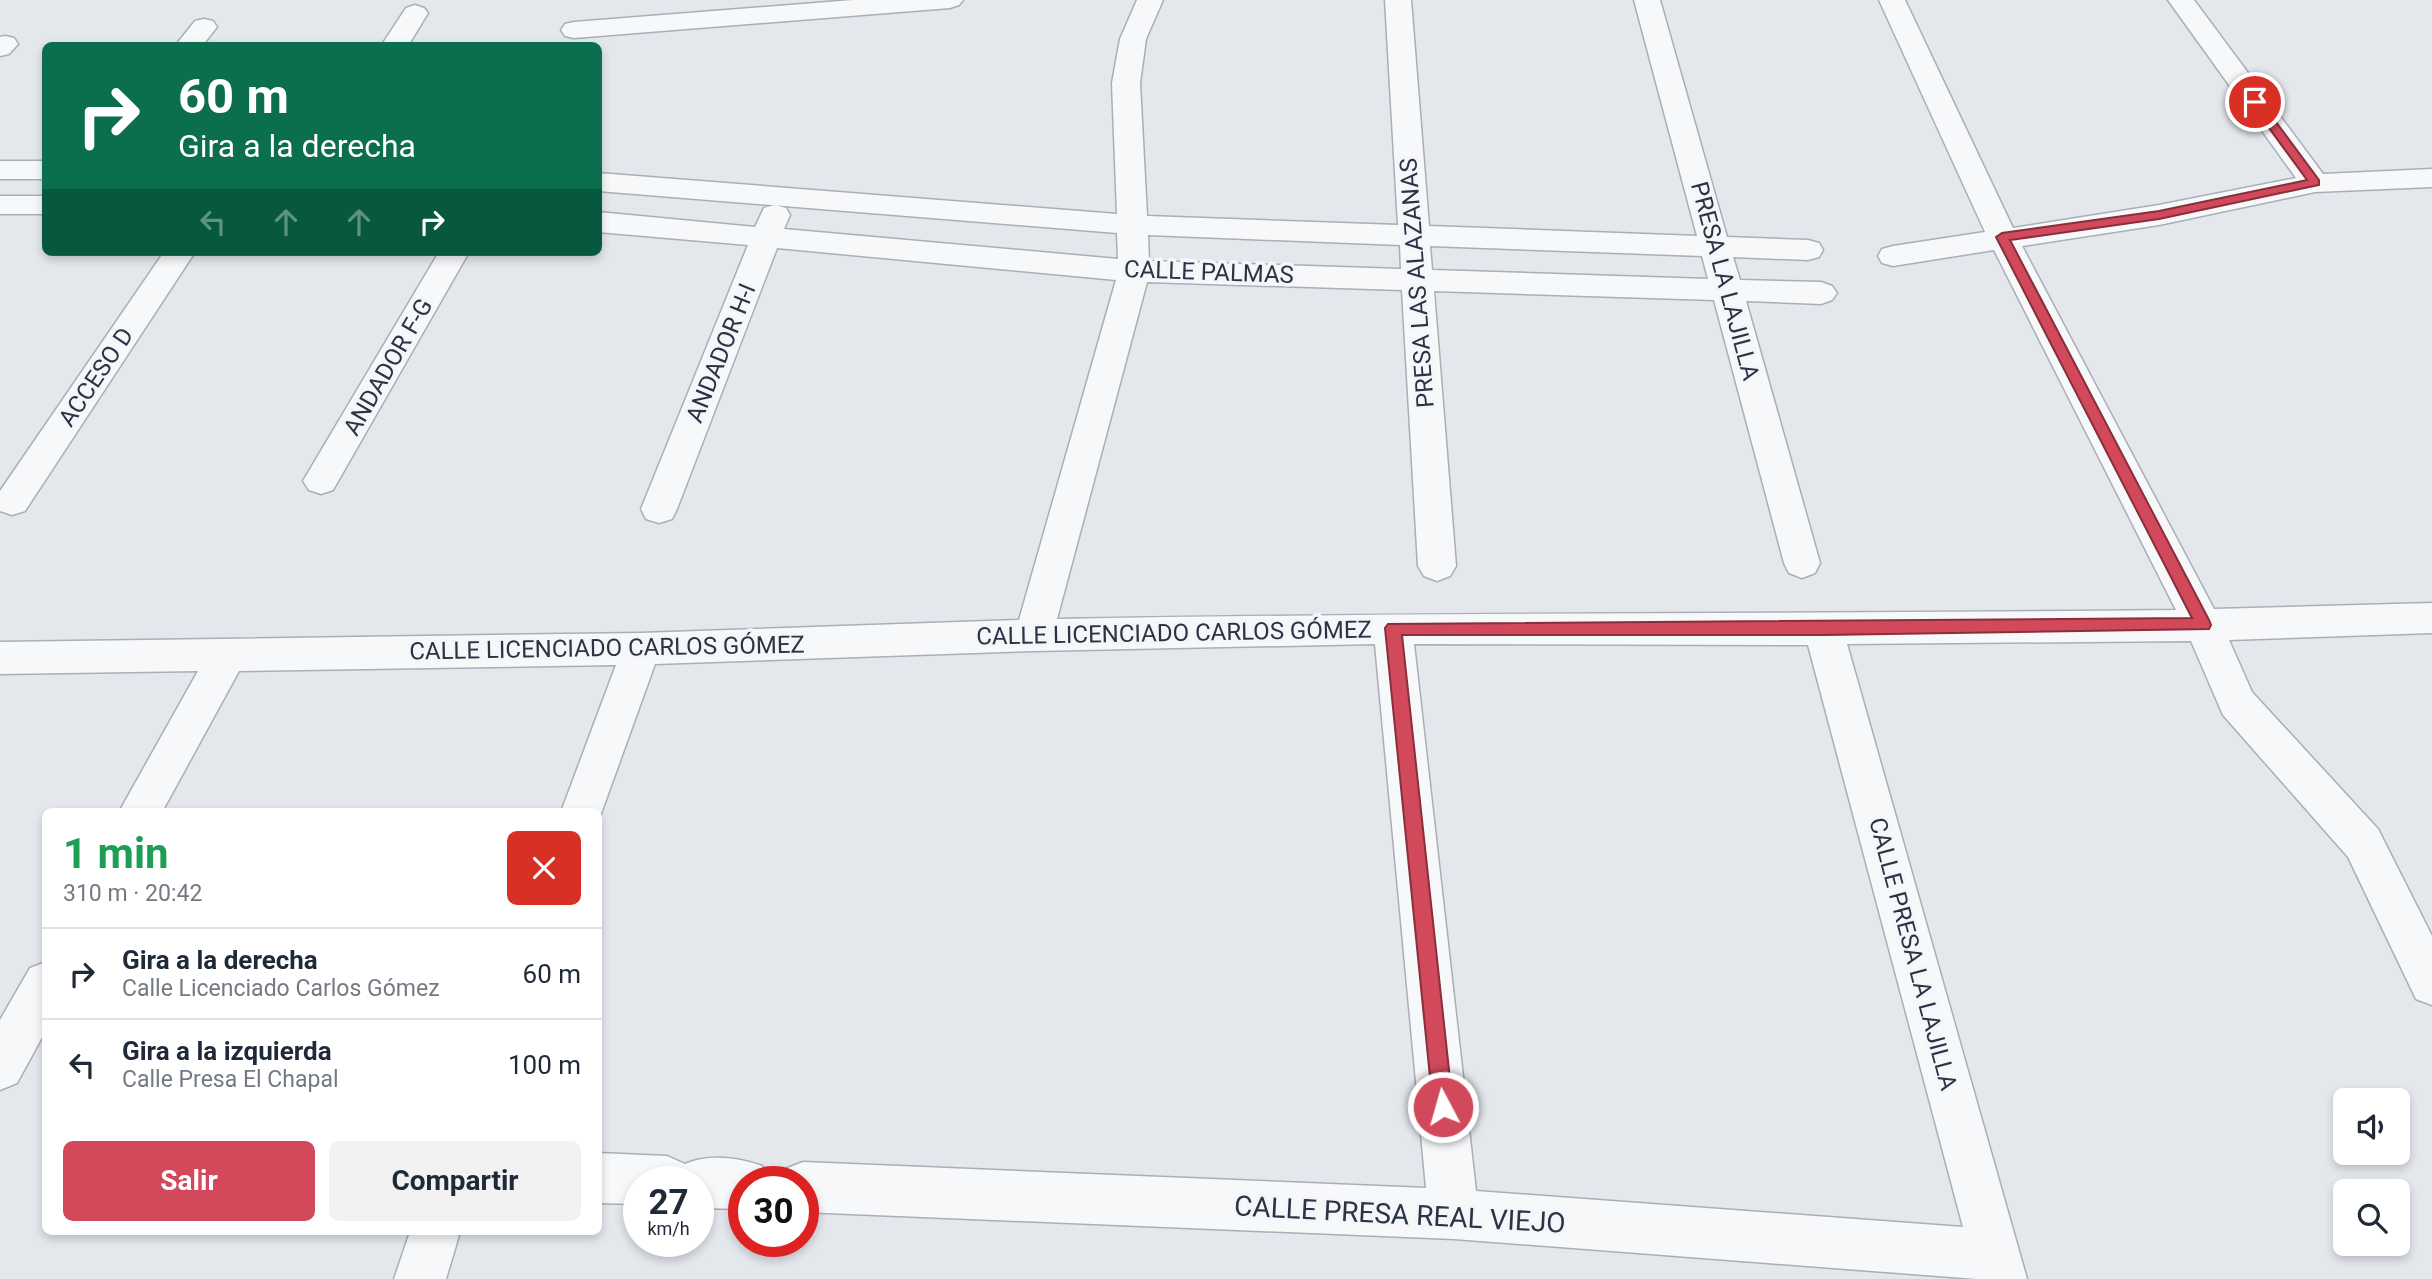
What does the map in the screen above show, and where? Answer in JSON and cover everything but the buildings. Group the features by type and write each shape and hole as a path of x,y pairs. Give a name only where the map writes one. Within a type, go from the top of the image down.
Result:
{"street":[{"path":"574,30 950,0"},
{"path":"1034,635 1134,271 1126,83 1133,39 1150,0"},
{"name":"PRESA LAS ALAZANAS","path":"1398,0 1437,566"},
{"name":"PRESA LA LAJILLA","path":"1647,0 1802,562"},
{"path":"1892,0 2002,237 2203,625 2237,703 2363,844 2432,983"},
{"path":"2181,0 2315,183"},
{"path":"397,42 415,13"},
{"path":"0,170 42,170"},
{"path":"1893,256 2002,237 2159,215 2315,183 2432,178"},
{"name":"CALLE PALMAS","path":"602,182 1134,225 1808,250"},
{"name":"ANDADOR H-I","path":"659,509 783,196"},
{"path":"0,205 42,205"},
{"name":"CALLE PALMAS","path":"602,222 1134,271 1821,293"},
{"name":"ACCESO D","path":"12,501 177,256"},
{"name":"ANDADOR F-G","path":"321,481 452,256"},
{"name":"CALLE LICENCIADO CARLOS GÓMEZ","path":"0,658 641,649 1034,635 1393,628 1823,629 2203,625 2432,618"},
{"path":"1393,628 1454,1214"},
{"name":"CALLE PRESA LA LAJILLA","path":"1823,629 1999,1267"},
{"path":"583,808 641,649"},
{"path":"143,808 227,656"},
{"path":"0,1066 42,991"},
{"path":"602,1178 623,1179"},
{"name":"CALLE PRESA REAL VIEJO","path":"819,1188 1454,1214 1999,1267"},
{"path":"420,1279 434,1235"}],"route":[{"path":"1443,1107 1393,628 1823,629 2203,625 2002,237 2159,215 2315,183 2255,102"}]}
